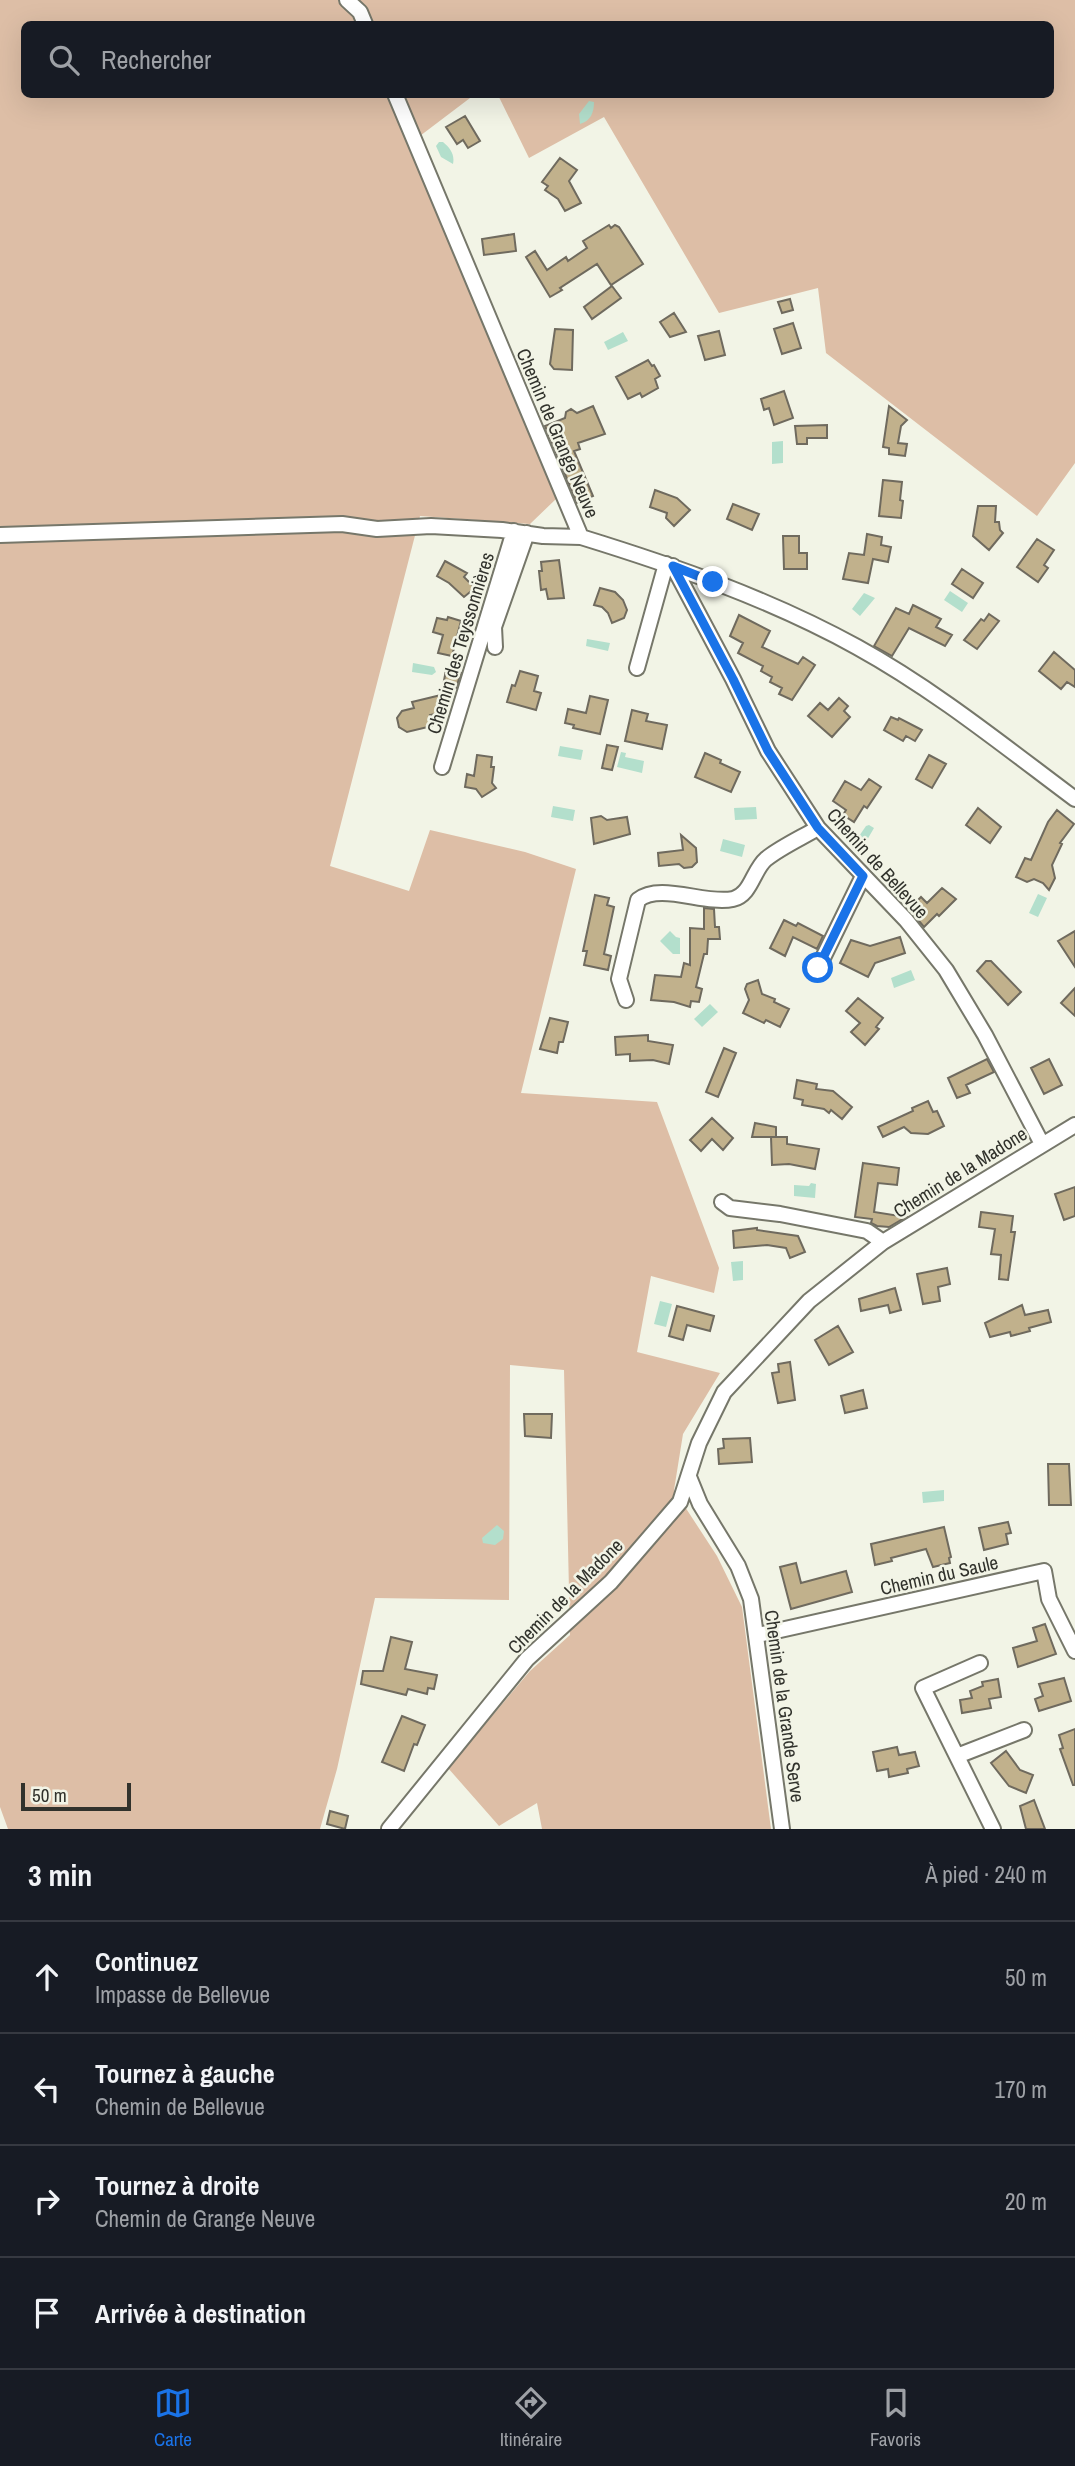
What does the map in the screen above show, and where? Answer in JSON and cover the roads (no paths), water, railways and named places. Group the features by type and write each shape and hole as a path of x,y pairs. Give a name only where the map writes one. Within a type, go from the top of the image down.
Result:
{"street":[{"path":"347,0 360,12 364,21"},
{"name":"Chemin de Grange Neuve","path":"396,98 581,537 670,565 763,602 856,647 942,699 1075,799"},
{"path":"0,535 342,524 377,528 431,526 581,537"},
{"name":"Chemin des Teyssonnières","path":"495,647 494,627 521,532"},
{"name":"Chemin des Teyssonnières","path":"442,766 521,532"},
{"path":"637,668 670,565"},
{"name":"Chemin de Bellevue","path":"670,565 733,679 768,751 818,828 906,920 946,970 985,1035 1042,1144"},
{"path":"626,1000 619,979 638,900 652,892 725,901 737,899 744,894 765,860 818,828"},
{"path":"818,968 863,876"},
{"name":"Chemin de la Madone","path":"389,1829 527,1659 611,1582 680,1502 699,1443 724,1392 809,1301 883,1242 1075,1125"},
{"path":"722,1202 730,1209 780,1214 867,1231 883,1242"},
{"name":"Chemin de la Grande Serve","path":"689,1477 700,1504 738,1566 751,1599 758,1635 782,1829"},
{"name":"Chemin du Saule","path":"758,1635 1044,1571 1049,1599 1075,1651"},
{"path":"980,1663 923,1688 993,1829"},
{"path":"957,1756 1024,1730"}]}
